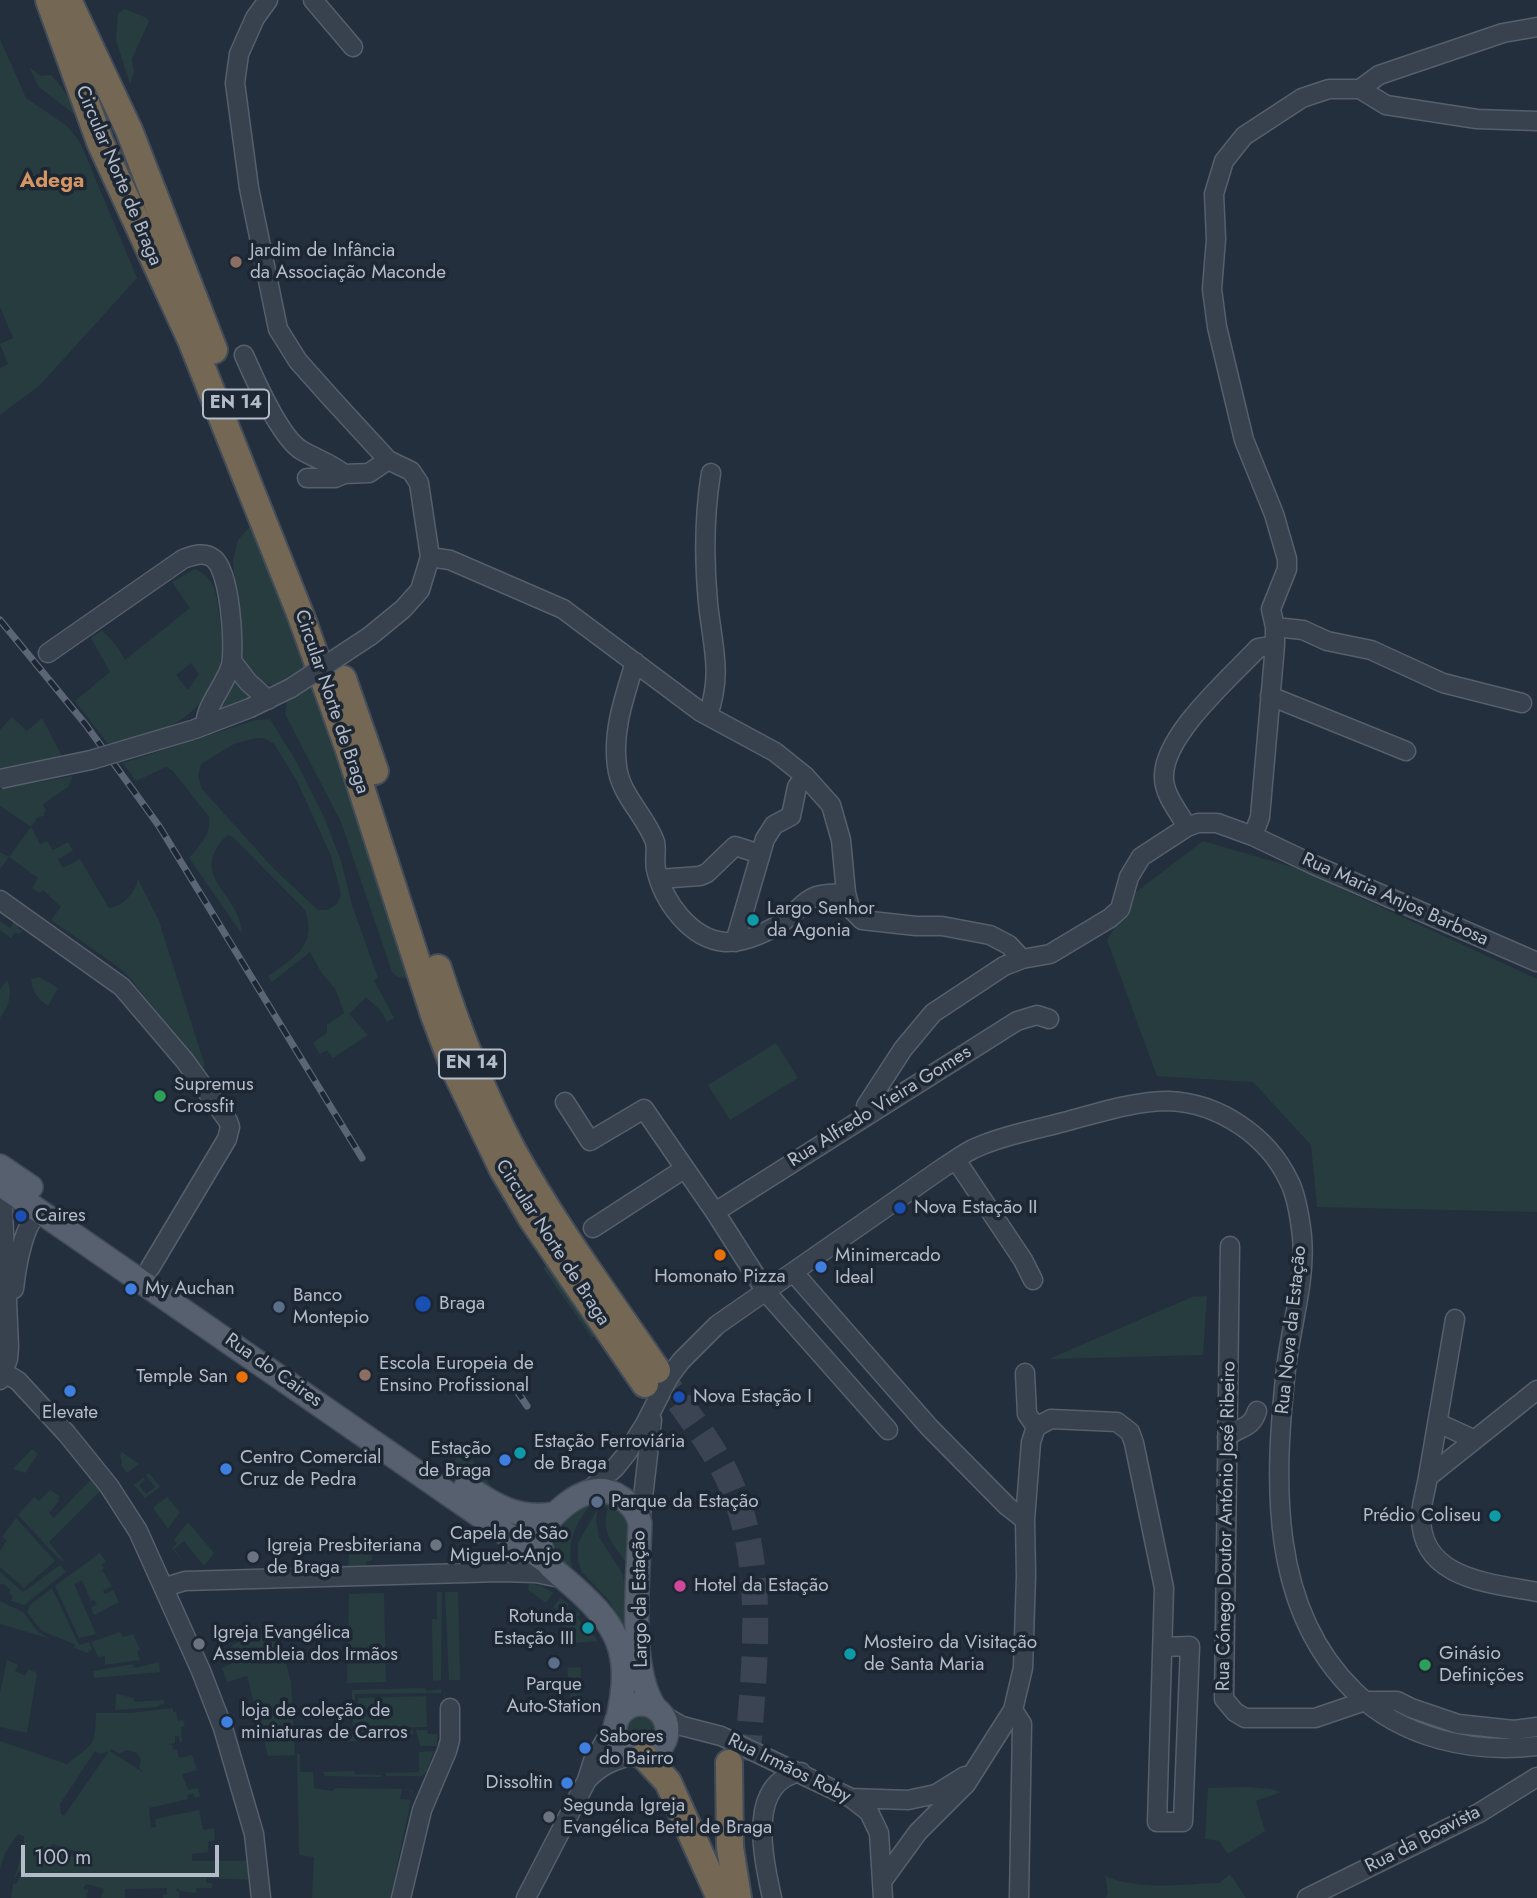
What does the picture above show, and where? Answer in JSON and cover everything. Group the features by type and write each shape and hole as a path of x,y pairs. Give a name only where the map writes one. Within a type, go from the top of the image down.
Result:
{"highway":[{"name":"Circular Norte de Braga","path":"49,0 100,142 191,340 297,605 349,750 434,1015 454,1068 503,1170 532,1219 652,1385"},
{"name":"Circular Norte de Braga","path":"68,0 129,130 195,303 311,591 359,724 465,1048 497,1120 652,1385"},
{"path":"639,1756 668,1782 720,1898"},
{"path":"738,1898 729,1837 738,1763 756,1898"}],"main road":[{"name":"Rua do Caires","path":"1,1179 150,1268 495,1506 520,1515 549,1518"},
{"name":"Rua do Caires","path":"1,1179 40,1212 535,1553"},
{"name":"Largo da Estação","path":"587,1492 601,1490 617,1494 635,1510 640,1523 637,1643 646,1691 659,1711"},
{"path":"535,1553 549,1518 587,1492"},
{"name":"Largo da Estação","path":"535,1553 603,1614 619,1644 624,1678 617,1721"},
{"path":"647,1704 659,1711 667,1725 667,1735 654,1753 639,1756 621,1747 615,1732 617,1721 630,1706 647,1704"}],"street":[{"path":"0,779 90,760 199,727 268,700 292,688 370,636 403,609 420,590 430,557 419,482 411,471 388,460 298,361 278,328 248,188 235,83 239,54 255,18 268,0"},
{"path":"313,0 353,47"},
{"path":"1360,89 1379,75 1503,33 1537,27"},
{"path":"1253,836 1260,817 1275,636 1271,609 1287,569 1287,559 1274,514 1244,440 1217,327 1212,289 1216,239 1214,194 1224,161 1244,136 1261,124 1302,98 1329,89 1360,89 1386,105 1477,119 1537,121"},
{"path":"244,355 283,430 299,449 331,463 344,474"},
{"path":"307,478 335,478 344,474 369,473 388,460"},
{"path":"708,715 716,693 706,561 706,508 711,473"},
{"path":"48,653 176,563 198,554 207,555 215,559 225,576 232,662 222,690 199,727"},
{"path":"430,557 450,560 563,609 701,712 775,752 805,776 831,804 841,840 850,908 862,920 942,926 980,933 1009,945 1022,959"},
{"path":"866,1116 866,1106 904,1049 933,1013 995,971 1022,959 1050,954 1064,947 1110,918 1120,908 1129,877 1141,857 1187,827 1168,794 1164,779 1172,748 1183,728 1258,648 1275,636 1303,630 1327,641 1371,650 1443,683 1522,703"},
{"path":"232,662 248,682 268,700"},
{"path":"635,662 619,716 615,741 617,767 621,782 655,843 655,866 671,904 699,933 713,941 736,942 756,936 788,918 815,896 846,893"},
{"path":"1270,696 1406,751"},
{"path":"736,942 760,854 774,825 792,816 797,787 805,776"},
{"name":"Rua Maria Anjos Barbosa","path":"1187,827 1198,823 1217,823 1253,836 1537,962"},
{"path":"659,879 700,876 707,873 734,846 760,854"},
{"path":"0,900 107,974 128,992 185,1061 228,1121 230,1127 227,1139 150,1268"},
{"name":"Rua Alfredo Vieira Gomes","path":"715,1212 1017,1021 1037,1015 1049,1019"},
{"name":"Rua Nova da Estação","path":"652,1385 669,1377 688,1353 718,1325 896,1199 972,1150 1005,1138 1145,1103 1169,1101 1197,1105 1248,1129 1276,1160 1290,1182 1302,1235 1302,1257 1286,1370 1278,1505 1284,1550 1294,1591 1311,1634 1336,1674 1364,1702 1384,1716 1417,1732 1455,1743 1484,1748 1537,1746"},
{"path":"565,1102 590,1141 644,1109 766,1292 888,1430"},
{"path":"956,1160 1023,1260 1033,1280"},
{"path":"593,1228 684,1169"},
{"path":"1,1179 9,1347 1,1374 18,1381 67,1434 109,1486 134,1523 208,1686 240,1781 255,1842 261,1898"},
{"path":"8,1324 16,1270 35,1215 40,1212"},
{"name":"Rua Cónego Doutor António José Ribeiro","path":"1230,1246 1224,1699 1235,1712 1245,1718 1315,1718 1364,1702 1397,1701 1434,1717 1486,1728 1514,1730 1537,1727"},
{"path":"794,1273 929,1427 1007,1506 1025,1520"},
{"path":"1455,1319 1421,1513 1423,1532 1428,1547 1442,1565 1460,1576 1537,1592"},
{"path":"1025,1373 1027,1414 1036,1427"},
{"name":"Rua Nova da Estação","path":"587,1492 615,1468 645,1424 652,1385"},
{"name":"Rua Nova da Estação","path":"640,1523 652,1385"},
{"path":"1428,1477 1537,1390"},
{"path":"1227,1437 1237,1429 1254,1422 1257,1411"},
{"path":"883,1889 918,1832 966,1784 1013,1710 1023,1668 1025,1520 1031,1442 1036,1427 1051,1419 1117,1422 1130,1432 1135,1443 1164,1588 1157,1822 1183,1822 1190,1646 1163,1647"},
{"path":"1438,1423 1473,1439"},
{"path":"500,1572 535,1553"},
{"path":"164,1587 185,1581 500,1572 536,1573 565,1579"},
{"path":"401,1898 422,1810 450,1740 450,1708"},
{"path":"1013,1710 1022,1724 1019,1898"},
{"name":"Rua Irmãos Roby","path":"659,1711 681,1726 721,1735 801,1772 851,1798 869,1812 879,1833 883,1889"},
{"path":"526,1898 587,1780 603,1742 617,1721"},
{"path":"587,1780 608,1762 639,1756"},
{"path":"851,1798 908,1800 936,1794 975,1769"},
{"path":"772,1898 763,1848 763,1817 767,1797 789,1774 801,1772"},
{"name":"Rua da Boavista","path":"1307,1898 1479,1813 1537,1777"},
{"path":"908,1800 917,1813 918,1832"}],"green space":[{"path":"125,9 149,21 132,59 134,72 130,84 116,40 118,13"},
{"path":"0,39 26,98 67,126 80,142 137,278 40,385 0,415 0,368 8,364 0,344 13,338 0,307"},
{"path":"29,67 41,76 51,75 69,98 74,114 39,87"},
{"path":"250,526 305,667 281,683 271,685 259,682 243,665 233,560 238,540"},
{"path":"195,569 210,581 216,593 222,645 219,670 208,693 181,720 155,732 108,744 75,701 110,672 91,638 102,630 125,660 190,608 172,582","holes":["191,663 199,674 188,690 176,675"]},
{"path":"234,681 252,697 219,711 218,709"},
{"path":"313,686 410,979 398,977 392,972 341,822 285,714 287,701"},
{"path":"12,717 27,731 42,718 62,756 0,768 0,730"},
{"path":"270,719 296,761 324,817 341,861 352,905 378,978 374,980 394,1018 387,1022 381,1011 366,997 349,1014 368,1035 333,1058 327,1050 320,1054 313,1043 327,1033 327,1025 344,1013 336,990 321,972 310,952 272,982 268,976 295,956 306,942 308,922 305,910 233,837 227,835 216,850 212,863 213,874 233,906 242,934 189,858 207,834 209,817 173,771 166,767 136,781 123,763 256,720","holes":["264,738 274,744 297,781 331,856 341,894 337,904 328,910 318,910 274,869 202,789 198,776 201,764 234,744"]},
{"path":"73,776 68,787 43,804 46,811 44,816 38,817 31,827 0,806 0,789"},
{"path":"31,827 40,844 47,841 53,850 68,842 73,851 58,859 63,868 80,859 109,908 128,898 138,879 159,921 205,1066 202,1068 129,977 51,920 61,907 43,890 40,893 32,888 38,878 9,857"},
{"path":"1203,841 1296,868 1537,979 1537,1212 1317,1207 1311,1145 1253,1082 1157,1076 1107,940 1136,892"},
{"path":"0,852 9,857 0,869"},
{"path":"0,921 10,928 14,922 22,931 19,934 15,932 11,938 0,930"},
{"path":"39,977 58,988 48,1006 38,998 33,988 31,979"},
{"path":"7,980 9,1000 0,1018 0,990"},
{"path":"776,1043 798,1078 730,1120 708,1085"},
{"path":"547,1265 596,1335 592,1338 543,1268"},
{"path":"1207,1296 1203,1355 1049,1359 1192,1297"},
{"path":"459,1440 492,1488 453,1463"},
{"path":"32,1449 38,1454 25,1473 13,1469"},
{"path":"122,1452 139,1464 127,1473 121,1465"},
{"path":"149,1473 160,1487 145,1498 134,1485 143,1478 145,1480 139,1485 146,1494 155,1487 146,1475"},
{"path":"95,1475 104,1487 49,1542 65,1562 58,1558 18,1515 34,1497 39,1501 50,1490 60,1497 49,1513 54,1518"},
{"path":"598,1495 630,1518 630,1569 608,1534 608,1508 594,1500 573,1536 570,1554 574,1576 553,1555 549,1542 551,1526"},
{"path":"167,1497 180,1512 168,1529 153,1508"},
{"path":"598,1508 596,1520 599,1537 623,1574 630,1657 640,1698 632,1699 623,1626 610,1602 582,1572 578,1560 578,1543"},
{"path":"16,1518 55,1561 24,1588 0,1567 0,1551 7,1540 2,1537"},
{"path":"188,1522 214,1553 204,1566 184,1541 174,1549 189,1569 172,1548 177,1544 174,1540"},
{"path":"349,1551 372,1551 372,1560 366,1562 366,1565 348,1566"},
{"path":"100,1553 106,1562 102,1564 102,1570 112,1586 103,1591 105,1594 113,1590 119,1602 94,1615 91,1608 97,1604 94,1600 91,1601 82,1580 74,1584 96,1634 79,1638 55,1586"},
{"path":"60,1565 66,1572 24,1605 11,1601 11,1590 3,1584 0,1585 0,1572 23,1592"},
{"path":"529,1583 542,1586 553,1593 546,1603 528,1590"},
{"path":"52,1588 79,1645 89,1642 92,1649 87,1653 73,1647 76,1646 74,1644 42,1631 27,1612 30,1605"},
{"path":"437,1592 442,1592 441,1680 433,1681 432,1619 437,1619"},
{"path":"445,1592 458,1592 460,1680 449,1680"},
{"path":"384,1593 386,1682 347,1683 349,1594"},
{"path":"560,1598 569,1604 567,1608 575,1614 578,1611 580,1614 577,1617 598,1641 563,1644 571,1631 562,1625 567,1617 553,1607"},
{"path":"0,1601 23,1612 38,1632 51,1639 0,1624"},
{"path":"277,1630 291,1682 295,1755 268,1756 247,1676 227,1682 222,1668 239,1660 232,1645 253,1635"},
{"path":"120,1632 123,1637 133,1634 140,1650 137,1651 140,1660 105,1665 105,1656 98,1657 91,1642"},
{"path":"7,1660 18,1665 15,1671 25,1676 28,1669 37,1673 27,1733 0,1727 0,1693"},
{"path":"159,1662 160,1672 94,1678 93,1671 133,1664 134,1668"},
{"path":"581,1667 580,1698 577,1699 596,1700 591,1707 584,1703 571,1703 567,1668"},
{"path":"424,1688 427,1691 441,1689 441,1693 355,1694 355,1700 352,1700 352,1690"},
{"path":"116,1694 134,1698 134,1702 164,1700 164,1703 156,1707 115,1710"},
{"path":"426,1696 427,1727 353,1728 353,1705 358,1705 358,1698"},
{"path":"173,1708 178,1721 183,1720 185,1726 181,1727 182,1742 179,1736 175,1736 175,1743 166,1745 172,1745 173,1750 177,1750 179,1758 192,1755 197,1770 182,1774 188,1790 198,1788 200,1796 195,1798 193,1793 187,1795 188,1799 149,1808 151,1828 156,1827 155,1819 199,1810 203,1830 214,1828 215,1840 208,1842 208,1852 192,1854 192,1861 253,1861 254,1880 207,1878 206,1883 212,1883 212,1888 196,1888 196,1893 180,1891 177,1888 179,1898 163,1898 163,1895 167,1894 167,1888 125,1889 125,1898 101,1898 104,1889 86,1884 83,1889 89,1887 86,1897 89,1898 11,1898 13,1884 16,1884 22,1873 19,1871 14,1880 24,1836 18,1834 5,1853 0,1869 0,1741 67,1764 91,1744 95,1733 96,1713 131,1713","holes":["111,1749 119,1754 126,1750 137,1753 141,1760 139,1768 144,1773 110,1751","95,1751 100,1754 109,1751 64,1816 61,1814 60,1804","52,1844 82,1853 80,1858 51,1852"]},
{"path":"641,1709 655,1715 661,1729 655,1743 641,1749 627,1743 621,1729 627,1715"},
{"path":"413,1730 413,1734 385,1735 385,1739 373,1738 372,1731"},
{"path":"416,1730 437,1734 437,1746 420,1746"},
{"path":"352,1731 367,1731 365,1740 342,1742"},
{"path":"434,1751 427,1771 422,1776 386,1776 386,1773 419,1772 419,1752"},
{"path":"297,1754 300,1754 300,1772 313,1772 314,1788 332,1791 336,1788 402,1789 400,1799 411,1800 412,1792 405,1789 413,1791 390,1898 312,1898 314,1857 299,1855"},
{"path":"354,1771 355,1774 382,1775 325,1776 323,1772"},
{"path":"1246,1787 1281,1792 1256,1801 1265,1831 1228,1854 1219,1841 1205,1839 1208,1788"},
{"path":"1230,1874 1246,1898 1106,1898 1108,1893 1105,1876 1132,1884 1161,1886 1219,1883"}],"tunnel":[{"path":"657,1370 717,1457 732,1487 743,1520 750,1554 755,1624 747,1764"}],"railway":[{"path":"0,620 86,725 159,826 362,1158"},
{"path":"515,1388 527,1406"}],"place":[{"name":"Jardim de Infância da Associação Maconde","path":"236,262"},
{"name":"Largo Senhor da Agonia","path":"753,920"},
{"name":"Supremus Crossfit","path":"160,1096"},
{"name":"Nova Estação II","path":"900,1208"},
{"name":"Caires","path":"21,1216"},
{"name":"Homonato Pizza","path":"720,1255"},
{"name":"Minimercado Ideal","path":"821,1267"},
{"name":"My Auchan","path":"131,1289"},
{"name":"Braga","path":"423,1304"},
{"name":"Banco Montepio","path":"279,1307"},
{"name":"Escola Europeia de Ensino Profissional","path":"365,1375"},
{"name":"Temple San","path":"242,1377"},
{"name":"Elevate","path":"70,1391"},
{"name":"Nova Estação I","path":"679,1397"},
{"name":"Estação Ferroviária de Braga","path":"520,1453"},
{"name":"Estação de Braga","path":"505,1460"},
{"name":"Centro Comercial Cruz de Pedra","path":"226,1469"},
{"name":"Parque da Estação","path":"597,1502"},
{"name":"Prédio Coliseu","path":"1495,1516"},
{"name":"Capela de São Miguel-o-Anjo","path":"436,1545"},
{"name":"Igreja Presbiteriana de Braga","path":"253,1557"},
{"name":"Hotel da Estação","path":"680,1586"},
{"name":"Rotunda Estação III","path":"588,1628"},
{"name":"Igreja Evangélica Assembleia dos Irmãos","path":"199,1644"},
{"name":"Mosteiro da Visitação de Santa Maria","path":"850,1654"},
{"name":"Parque Auto-Station","path":"554,1663"},
{"name":"Ginásio Definições","path":"1425,1665"},
{"name":"loja de coleção de miniaturas de Carros","path":"227,1722"},
{"name":"Sabores do Bairro","path":"585,1748"},
{"name":"Dissoltin","path":"567,1783"},
{"name":"Segunda Igreja Evangélica Betel de Braga","path":"549,1817"}],"district":[{"name":"Adega","path":"52,182"}]}
